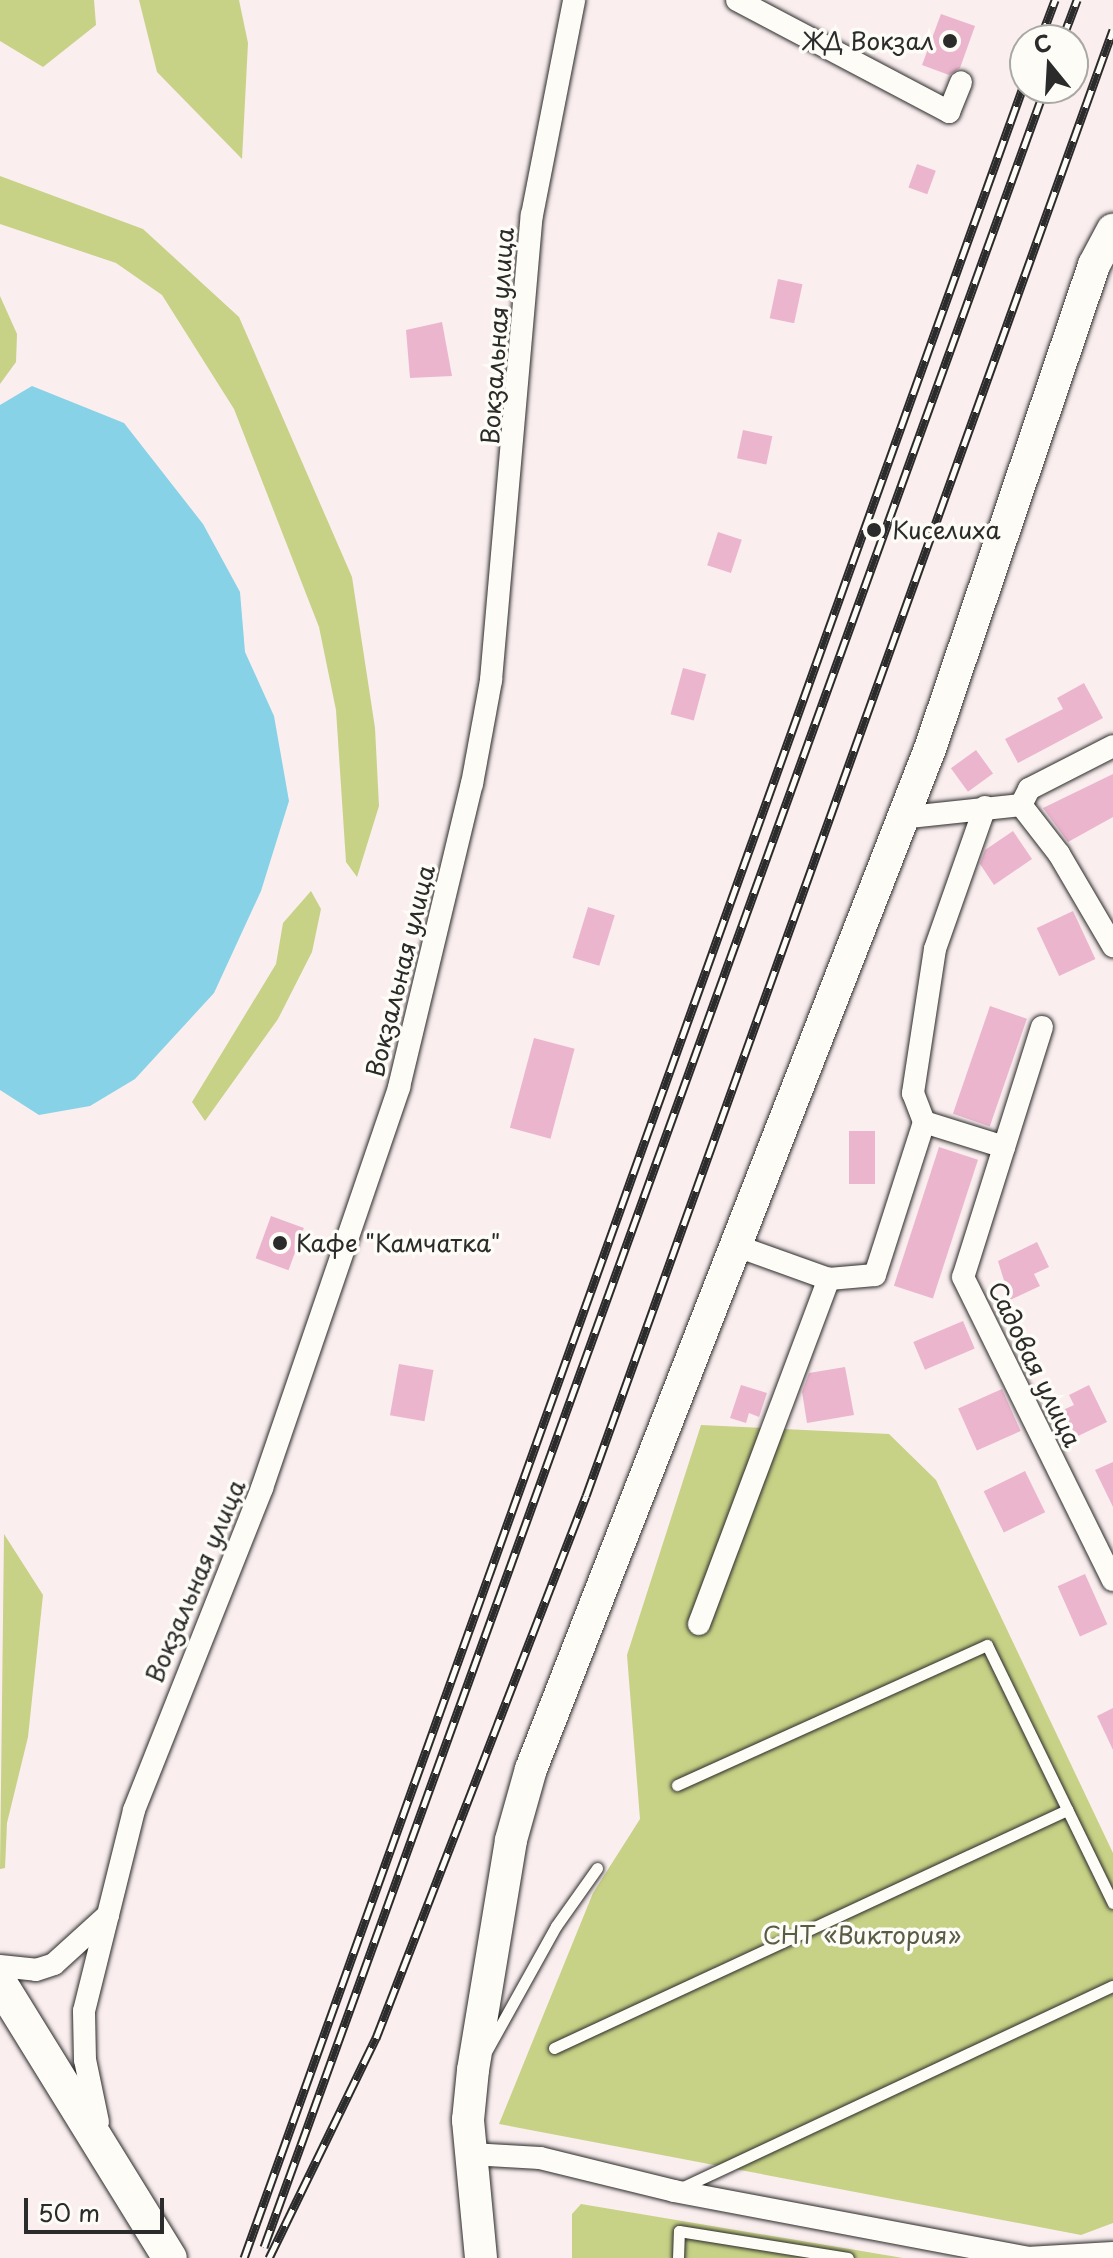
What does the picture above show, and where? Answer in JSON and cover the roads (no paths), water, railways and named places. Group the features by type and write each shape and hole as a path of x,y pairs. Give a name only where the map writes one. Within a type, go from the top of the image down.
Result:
{"main road":[{"path":"0,1983 111,2157 166,2251"}],"street":[{"name":"Вокзальная улица","path":"111,2157 90,2100 84,2011 108,1914 148,1768 262,1488 399,1087 491,680 532,215 574,0"},
{"path":"737,0 949,112 961,82"},
{"path":"481,2258 471,2154 473,2070 511,1840 531,1769 900,818 931,746 1094,265 1113,230"},
{"path":"1021,805 1029,789 1113,746"},
{"path":"900,818 1021,805"},
{"path":"1021,805 1059,854 1113,946"},
{"path":"734,1245 829,1279 875,1275 924,1122 913,1093 935,949 985,807"},
{"name":"Садовая улица","path":"1042,1027 963,1277 1113,1580"},
{"path":"924,1122 1004,1147"},
{"path":"699,1624 829,1279"},
{"path":"0,1966 36,1970 54,1964 108,1914"},
{"path":"471,2154 540,2158 674,2191 1027,2258 1113,2253"}],"lane":[{"path":"677,1785 987,1645 1113,1903"},
{"path":"554,2048 1067,1810"},
{"path":"473,2070 597,1868"},
{"path":"674,2191 1113,1986"},
{"path":"678,2258 679,2231 848,2258"}],"water":[{"path":"32,386 124,423 203,524 240,592 245,652 274,716 289,801 261,891 214,993 135,1079 90,1106 39,1115 0,1090 0,405"}],"railway":[{"path":"1046,24 1055,0"},
{"path":"1068,24 1077,0"},
{"path":"269,2258 376,2038 586,1496 1113,30"},
{"path":"244,2258 1017,104"},
{"path":"264,2247 1039,104"}],"place":[{"name":"ЖД Вокзал","path":"950,41"},
{"name":"Киселиха","path":"874,530"},
{"name":"Кафе \"Камчатка\"","path":"280,1243"}],"park label":[{"name":"СНТ «Виктория»","path":"862,1935"}]}
